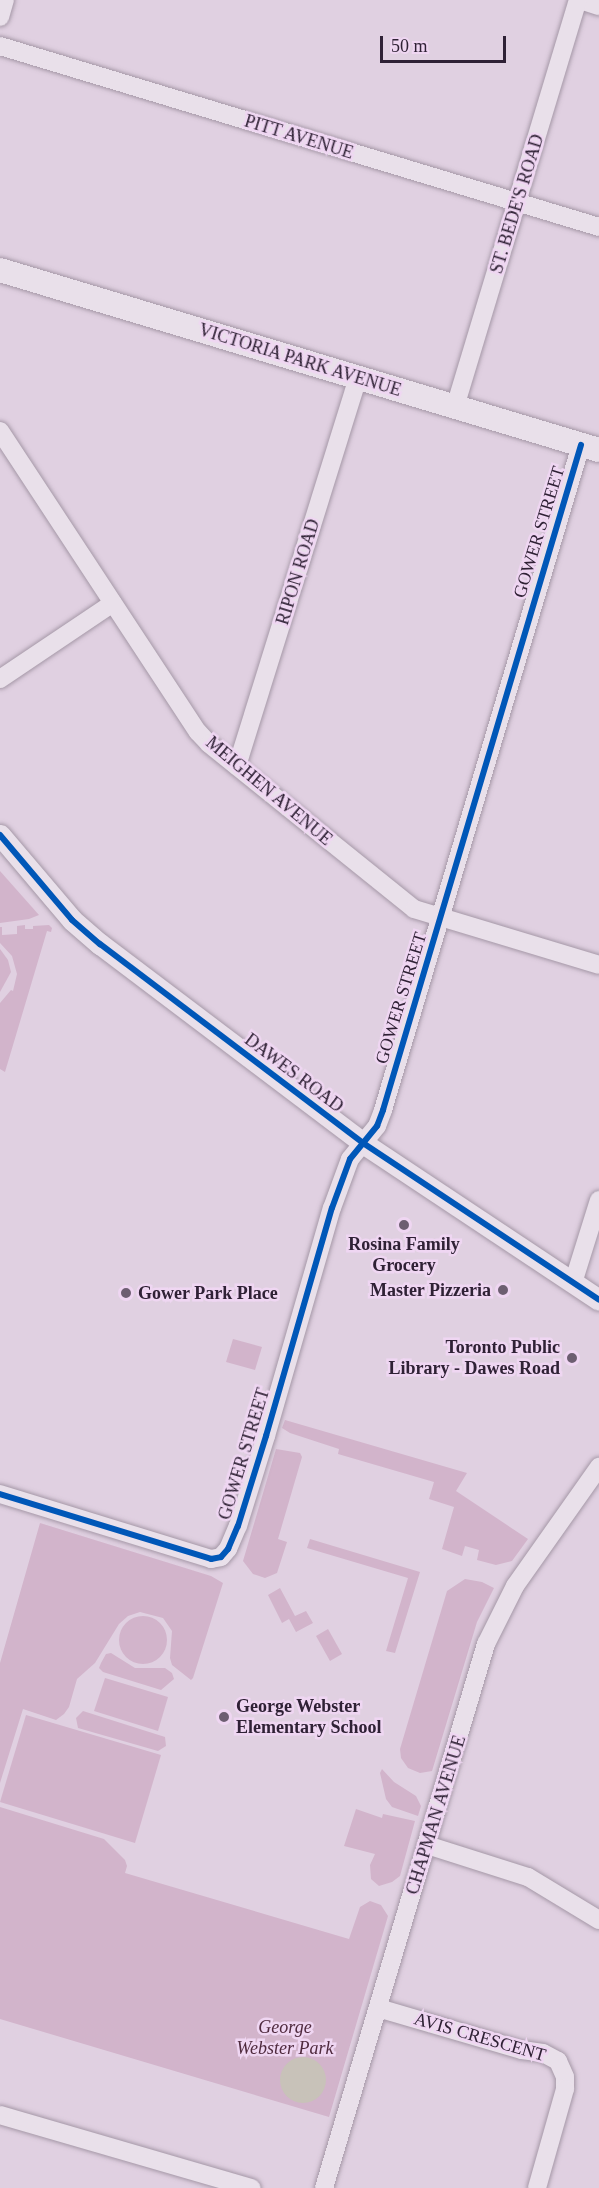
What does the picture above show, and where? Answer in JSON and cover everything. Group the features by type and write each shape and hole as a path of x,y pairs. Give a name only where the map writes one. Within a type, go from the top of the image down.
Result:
{"main road":[{"name":"VICTORIA PARK AVENUE","path":"0,270 590,447"}],"street":[{"path":"0,17 5,0"},
{"path":"579,0 599,6"},
{"name":"ST. BEDE'S ROAD","path":"456,407 579,0"},
{"name":"PITT AVENUE","path":"0,46 599,227"},
{"name":"RIPON ROAD","path":"237,766 358,378"},
{"name":"MEIGHEN AVENUE","path":"0,431 198,732 414,909 599,965"},
{"name":"GOWER STREET","path":"0,1494 211,1559 221,1557 228,1549 238,1526 266,1436 332,1208 350,1159 377,1126 383,1110 441,918 590,447"},
{"path":"0,679 113,603"},
{"name":"DAWES ROAD","path":"0,835 72,920 100,944 363,1143 599,1300"},
{"path":"573,1283 599,1200"},
{"name":"CHAPMAN AVENUE","path":"324,2188 486,1644 515,1586 599,1467"},
{"path":"427,1845 528,1877 599,1920"},
{"name":"AVIS CRESCENT","path":"378,2008 522,2050 543,2053 558,2061 565,2077 565,2090 537,2188"},
{"path":"0,2115 252,2188"}],"green space":[{"path":"0,871 39,915 29,919 0,923"},
{"path":"25,925 25,929 49,925 52,928 51,932 47,931 5,1072 0,1069 0,1003 11,990 13,991 17,974 12,956 0,943 0,927 2,927 2,935 17,934 17,926"},
{"path":"0,949 8,960 11,972 0,992"},
{"path":"233,1339 262,1347 255,1370 226,1362"},
{"path":"285,1420 467,1473 456,1491 528,1539 512,1561 496,1565 477,1560 479,1550 465,1546 462,1556 442,1549 454,1507 429,1499 434,1482 338,1454 339,1449 290,1433 282,1428"},
{"path":"276,1449 300,1453 302,1457 278,1539 287,1542 277,1573 265,1578 253,1574 243,1561"},
{"path":"40,1523 211,1576 223,1583 191,1680 172,1665 170,1658 172,1631 163,1618 140,1612 128,1616 119,1624 95,1663 77,1679 69,1707 64,1714 56,1720 23,1709 0,1783 0,1663"},
{"path":"310,1539 420,1572 395,1653 386,1651 408,1578 307,1548"},
{"path":"465,1579 482,1582 494,1588 477,1622 432,1771 420,1773 408,1768 401,1758 400,1749 447,1591"},
{"path":"280,1588 295,1616 306,1611 313,1623 296,1632 289,1619 282,1623 268,1595"},
{"path":"143,1616 160,1623 167,1640 160,1657 143,1664 126,1657 119,1640 126,1623"},
{"path":"328,1629 342,1654 330,1661 316,1636"},
{"path":"111,1653 135,1668 165,1668 172,1673 174,1679 161,1690 103,1672 99,1668 101,1663 106,1654"},
{"path":"105,1678 168,1697 158,1731 94,1711"},
{"path":"83,1711 165,1737 166,1746 158,1751 78,1728 76,1718"},
{"path":"26,1715 161,1755 135,1843 0,1802"},
{"path":"382,1769 394,1782 416,1796 421,1806 418,1816 392,1807 386,1799 380,1773"},
{"name":"George Webster Park","path":"0,1807 104,1839 125,1860 127,1866 125,1873 349,1939 360,1907 370,1901 381,1905 388,1916 329,2117 0,2019"},
{"path":"356,1809 382,1818 383,1814 415,1821 400,1876 392,1882 379,1886 371,1879 370,1865 375,1854 344,1846"}],"shaded area":[{"path":"303,2057 319,2064 326,2080 319,2096 303,2103 287,2096 280,2080 287,2064"}],"cycle path":[{"path":"0,1494 211,1559 221,1557 228,1549 238,1526 266,1436 332,1208 350,1159 377,1126 383,1110 581,445"},
{"path":"0,835 72,920 100,944 363,1143 599,1300"}],"place":[{"name":"Rosina Family Grocery","path":"404,1225"},
{"name":"Master Pizzeria","path":"503,1290"},
{"name":"Gower Park Place","path":"126,1293"},
{"name":"Toronto Public Library - Dawes Road","path":"572,1358"},
{"name":"George Webster Elementary School","path":"224,1717"}]}
